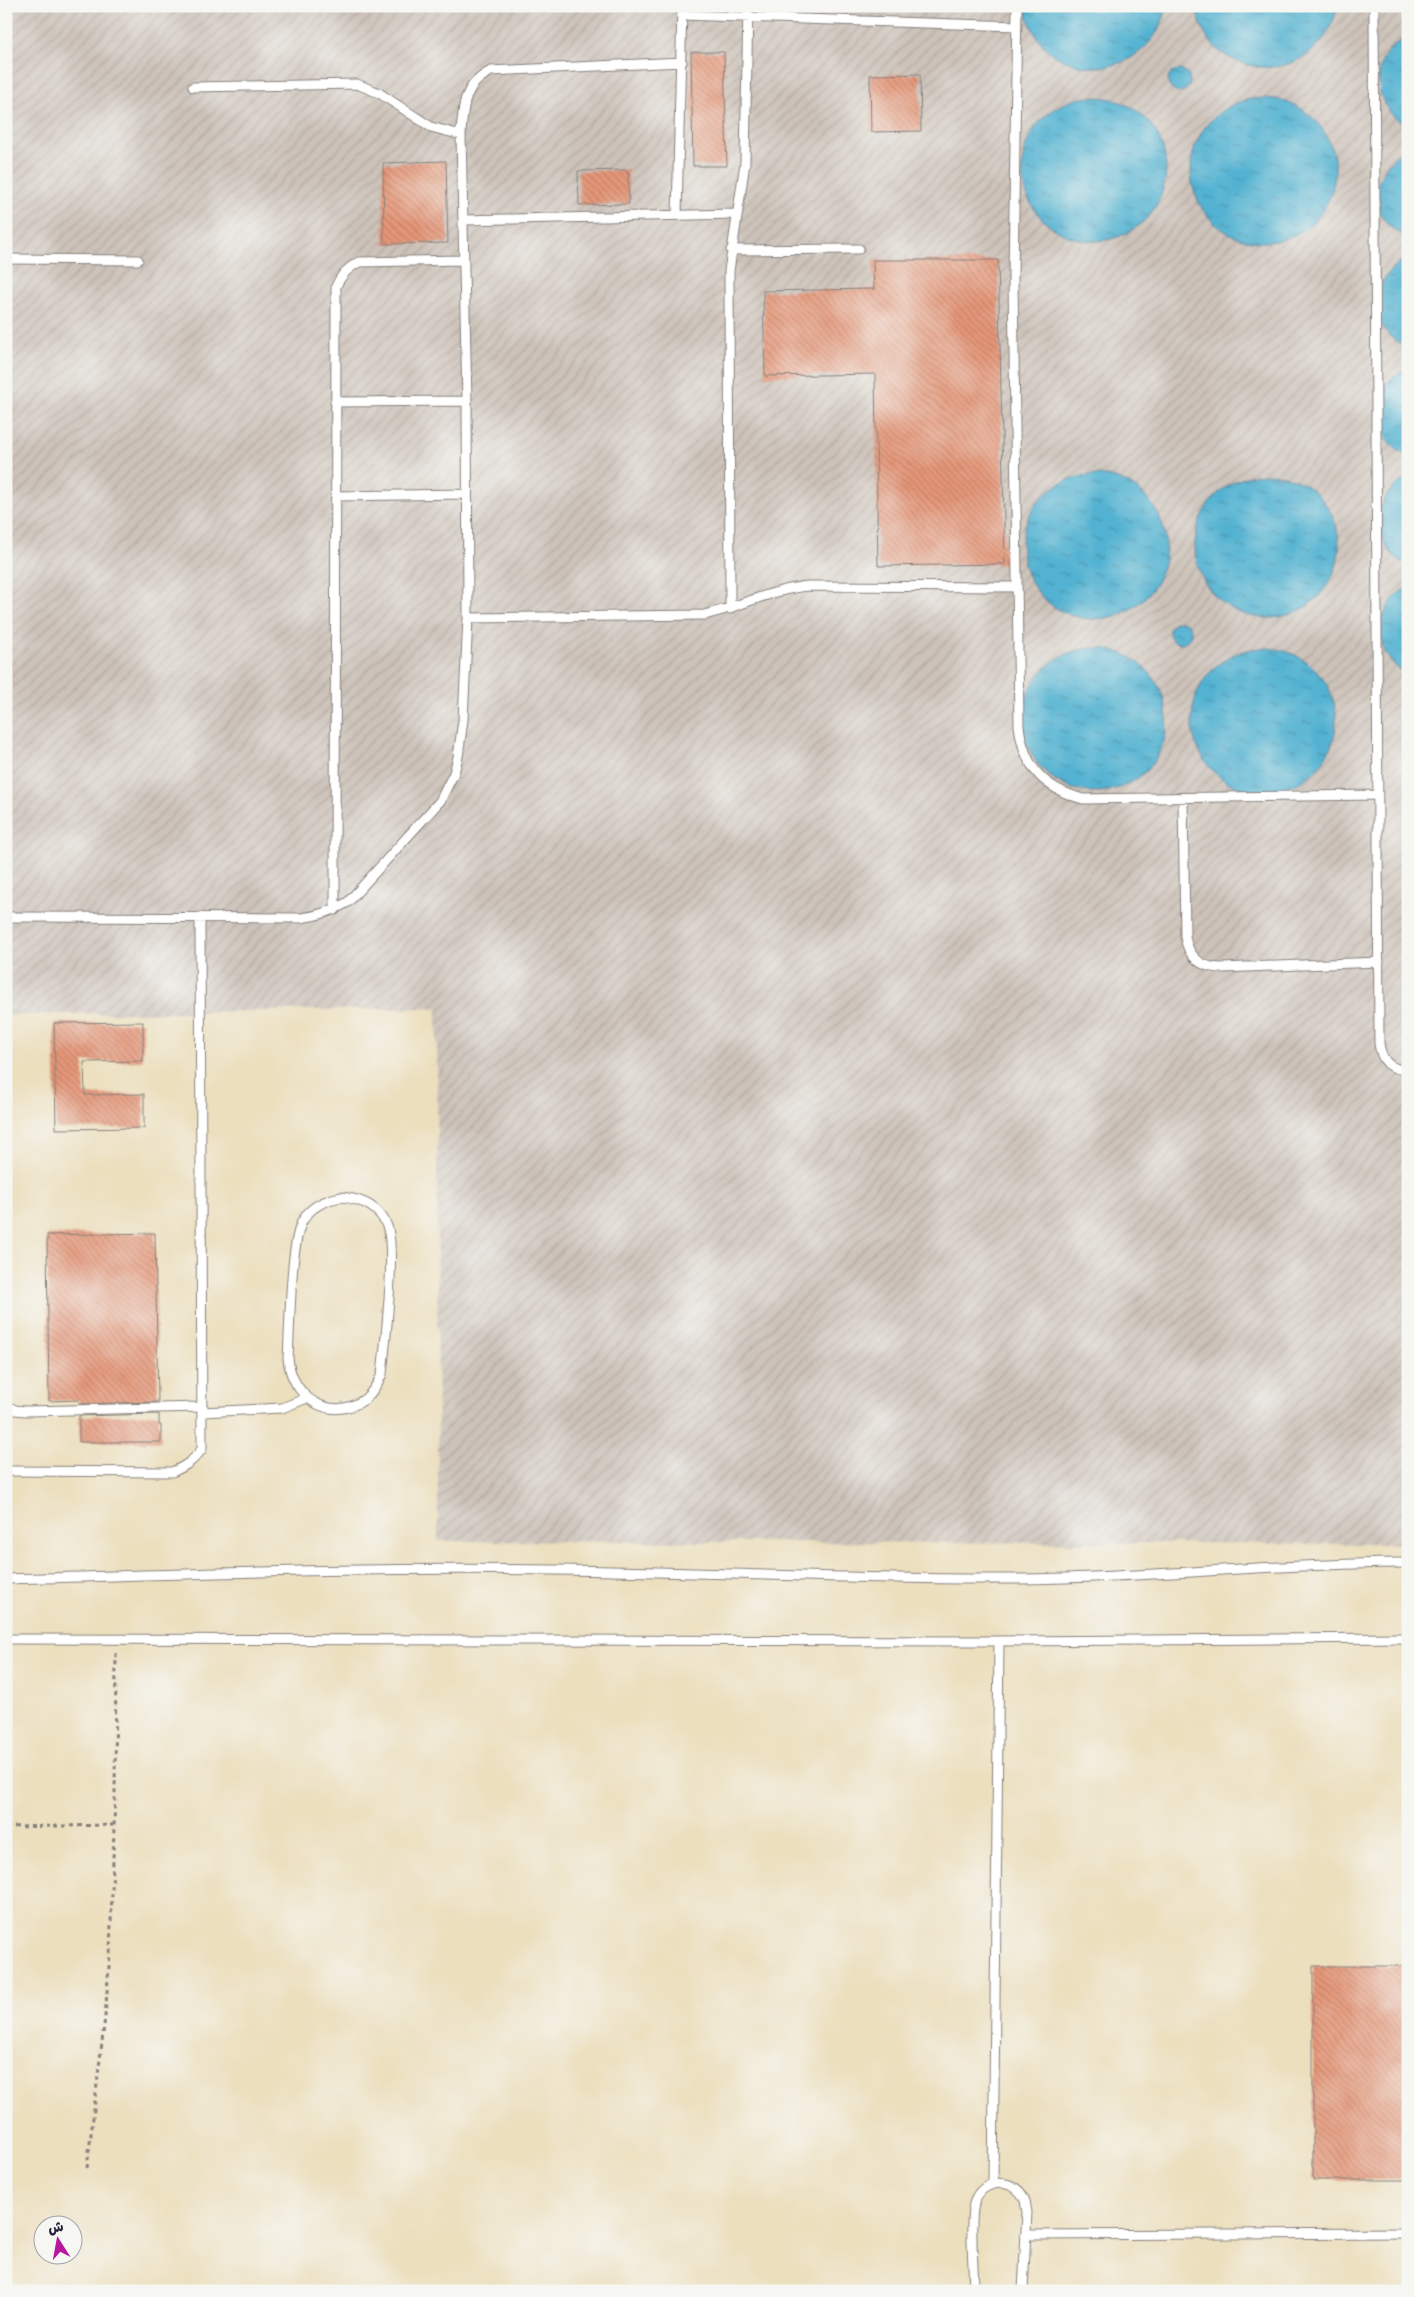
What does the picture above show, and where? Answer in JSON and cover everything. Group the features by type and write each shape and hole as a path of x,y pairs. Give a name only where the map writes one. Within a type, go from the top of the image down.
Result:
{"lane":[{"path":"730,609 729,292 731,250 742,189 747,138 748,6"},
{"path":"1018,6 1013,277 1019,726 1021,744 1027,760 1037,774 1050,786 1066,794 1083,799 1377,795"},
{"path":"1374,6 1377,795 1380,1054 1385,1062 1394,1068 1408,1070"},
{"path":"677,214 682,11 748,18 1017,26"},
{"path":"6,917 300,918 318,916 335,910 348,902 440,802 448,788 458,757 463,720 468,618 467,401 462,113 471,86 480,76 491,71 682,62"},
{"path":"193,87 357,84 379,93 432,127 461,135"},
{"path":"464,220 736,214"},
{"path":"731,250 859,248"},
{"path":"6,259 138,260"},
{"path":"335,910 336,286 341,276 349,268 360,262 464,260"},
{"path":"336,402 467,401"},
{"path":"336,496 466,494"},
{"path":"468,618 704,615 730,609 766,594 787,588 809,586 1018,587"},
{"path":"1183,798 1185,936 1190,954 1196,961 1204,965 1222,968 1379,962"},
{"path":"6,1471 172,1472 184,1467 202,1449 200,917"},
{"path":"353,1198 364,1202 382,1216 390,1237 382,1374 376,1388 365,1399 351,1406 336,1408 320,1406 307,1398 292,1380 288,1358 298,1231 310,1211 319,1204 330,1199 353,1198"},
{"path":"6,1405 15,1410 26,1411 203,1410 282,1408 307,1398"},
{"path":"6,1578 309,1572 554,1570 925,1579 1024,1579 1124,1576 1241,1568 1408,1563"},
{"path":"6,1639 552,1638 1000,1641 1408,1638"},
{"path":"993,2184 1000,1641"},
{"path":"974,2291 973,2209 976,2198 983,2189 993,2184 1006,2183 1018,2189 1025,2200 1023,2291"},
{"path":"1025,2235 1408,2232"}],"path":[{"path":"87,2168 105,2017 110,1954 113,1890 116,1640"},
{"path":"6,1827 113,1825"}],"shaded area":[{"path":"6,6 1408,6 1408,1544 438,1541 437,1008 6,1015"}],"water":[{"path":"1167,6 1163,21 1156,34 1146,46 1123,62 1109,66 1094,67 1070,62 1048,51 1035,33 1024,7"},
{"path":"1337,6 1331,26 1321,42 1307,54 1291,63 1273,67 1255,66 1236,61 1218,50 1206,36 1195,7"},
{"path":"1408,37 1408,125 1398,120 1385,104 1381,95 1379,74 1381,64 1388,51"},
{"path":"1179,70 1187,73 1190,81 1187,89 1179,92 1171,89 1168,81 1171,73"},
{"path":"1094,97 1121,103 1134,109 1145,118 1154,129 1160,142 1166,169 1160,196 1154,209 1145,220 1134,229 1121,235 1094,241 1067,235 1054,229 1043,220 1034,209 1028,196 1022,169 1028,142 1034,129 1043,118 1054,109 1067,103"},
{"path":"1263,98 1290,104 1303,110 1314,119 1323,130 1329,143 1335,170 1329,197 1323,210 1314,221 1303,230 1290,236 1263,242 1236,236 1223,230 1212,221 1203,210 1197,197 1191,170 1197,143 1203,130 1212,119 1223,110 1236,104"},
{"path":"1408,148 1408,237 1394,229 1384,219 1378,207 1377,194 1379,181 1385,168 1395,157"},
{"path":"1408,257 1408,347 1394,339 1384,329 1378,316 1377,303 1379,290 1386,277 1395,266"},
{"path":"1408,367 1408,456 1398,451 1384,435 1378,414 1382,394 1387,384"},
{"path":"1267,474 1294,480 1307,486 1318,495 1327,506 1333,519 1339,546 1333,573 1327,586 1318,597 1307,606 1294,612 1267,618 1240,612 1227,606 1216,597 1207,586 1201,573 1195,546 1201,519 1207,506 1216,495 1227,486 1240,480"},
{"path":"1094,475 1121,481 1134,487 1145,496 1154,507 1160,520 1166,547 1160,574 1154,587 1145,598 1134,607 1121,613 1094,619 1067,613 1054,607 1043,598 1034,587 1028,574 1022,547 1028,520 1034,507 1043,496 1054,487 1067,481"},
{"path":"1408,477 1408,564 1391,553 1385,544 1381,535 1380,514 1382,504 1387,495 1394,487"},
{"path":"1408,587 1408,674 1396,666 1387,656 1382,644 1381,631 1383,618 1388,606 1397,595"},
{"path":"1180,621 1188,624 1191,632 1188,640 1180,643 1172,640 1169,632 1172,624"},
{"path":"1095,648 1122,654 1135,660 1146,669 1155,680 1161,693 1167,720 1161,747 1155,760 1146,771 1135,780 1122,786 1095,792 1068,786 1055,780 1044,771 1035,760 1029,747 1023,720 1029,693 1035,680 1044,669 1055,660 1068,654"},
{"path":"1264,648 1291,654 1304,660 1315,669 1324,680 1330,693 1336,720 1330,747 1324,760 1315,771 1304,780 1291,786 1264,792 1237,786 1224,780 1213,771 1204,760 1198,747 1192,720 1198,693 1204,680 1213,669 1224,660 1237,654"}],"building":[{"path":"691,52 724,52 727,166 693,166"},
{"path":"920,74 921,131 871,132 870,75"},
{"path":"446,161 448,243 384,244 383,163"},
{"path":"628,170 629,204 579,205 578,171"},
{"path":"873,260 998,260 1005,564 878,566 875,374 765,376 763,291 874,289"},
{"path":"143,1022 143,1061 84,1062 85,1095 144,1094 144,1128 56,1129 54,1023"},
{"path":"155,1233 158,1402 79,1404 79,1400 49,1401 47,1235"},
{"path":"159,1414 161,1442 79,1442 79,1416"},
{"path":"1313,1966 1408,1966 1408,2180 1313,2180"}]}
